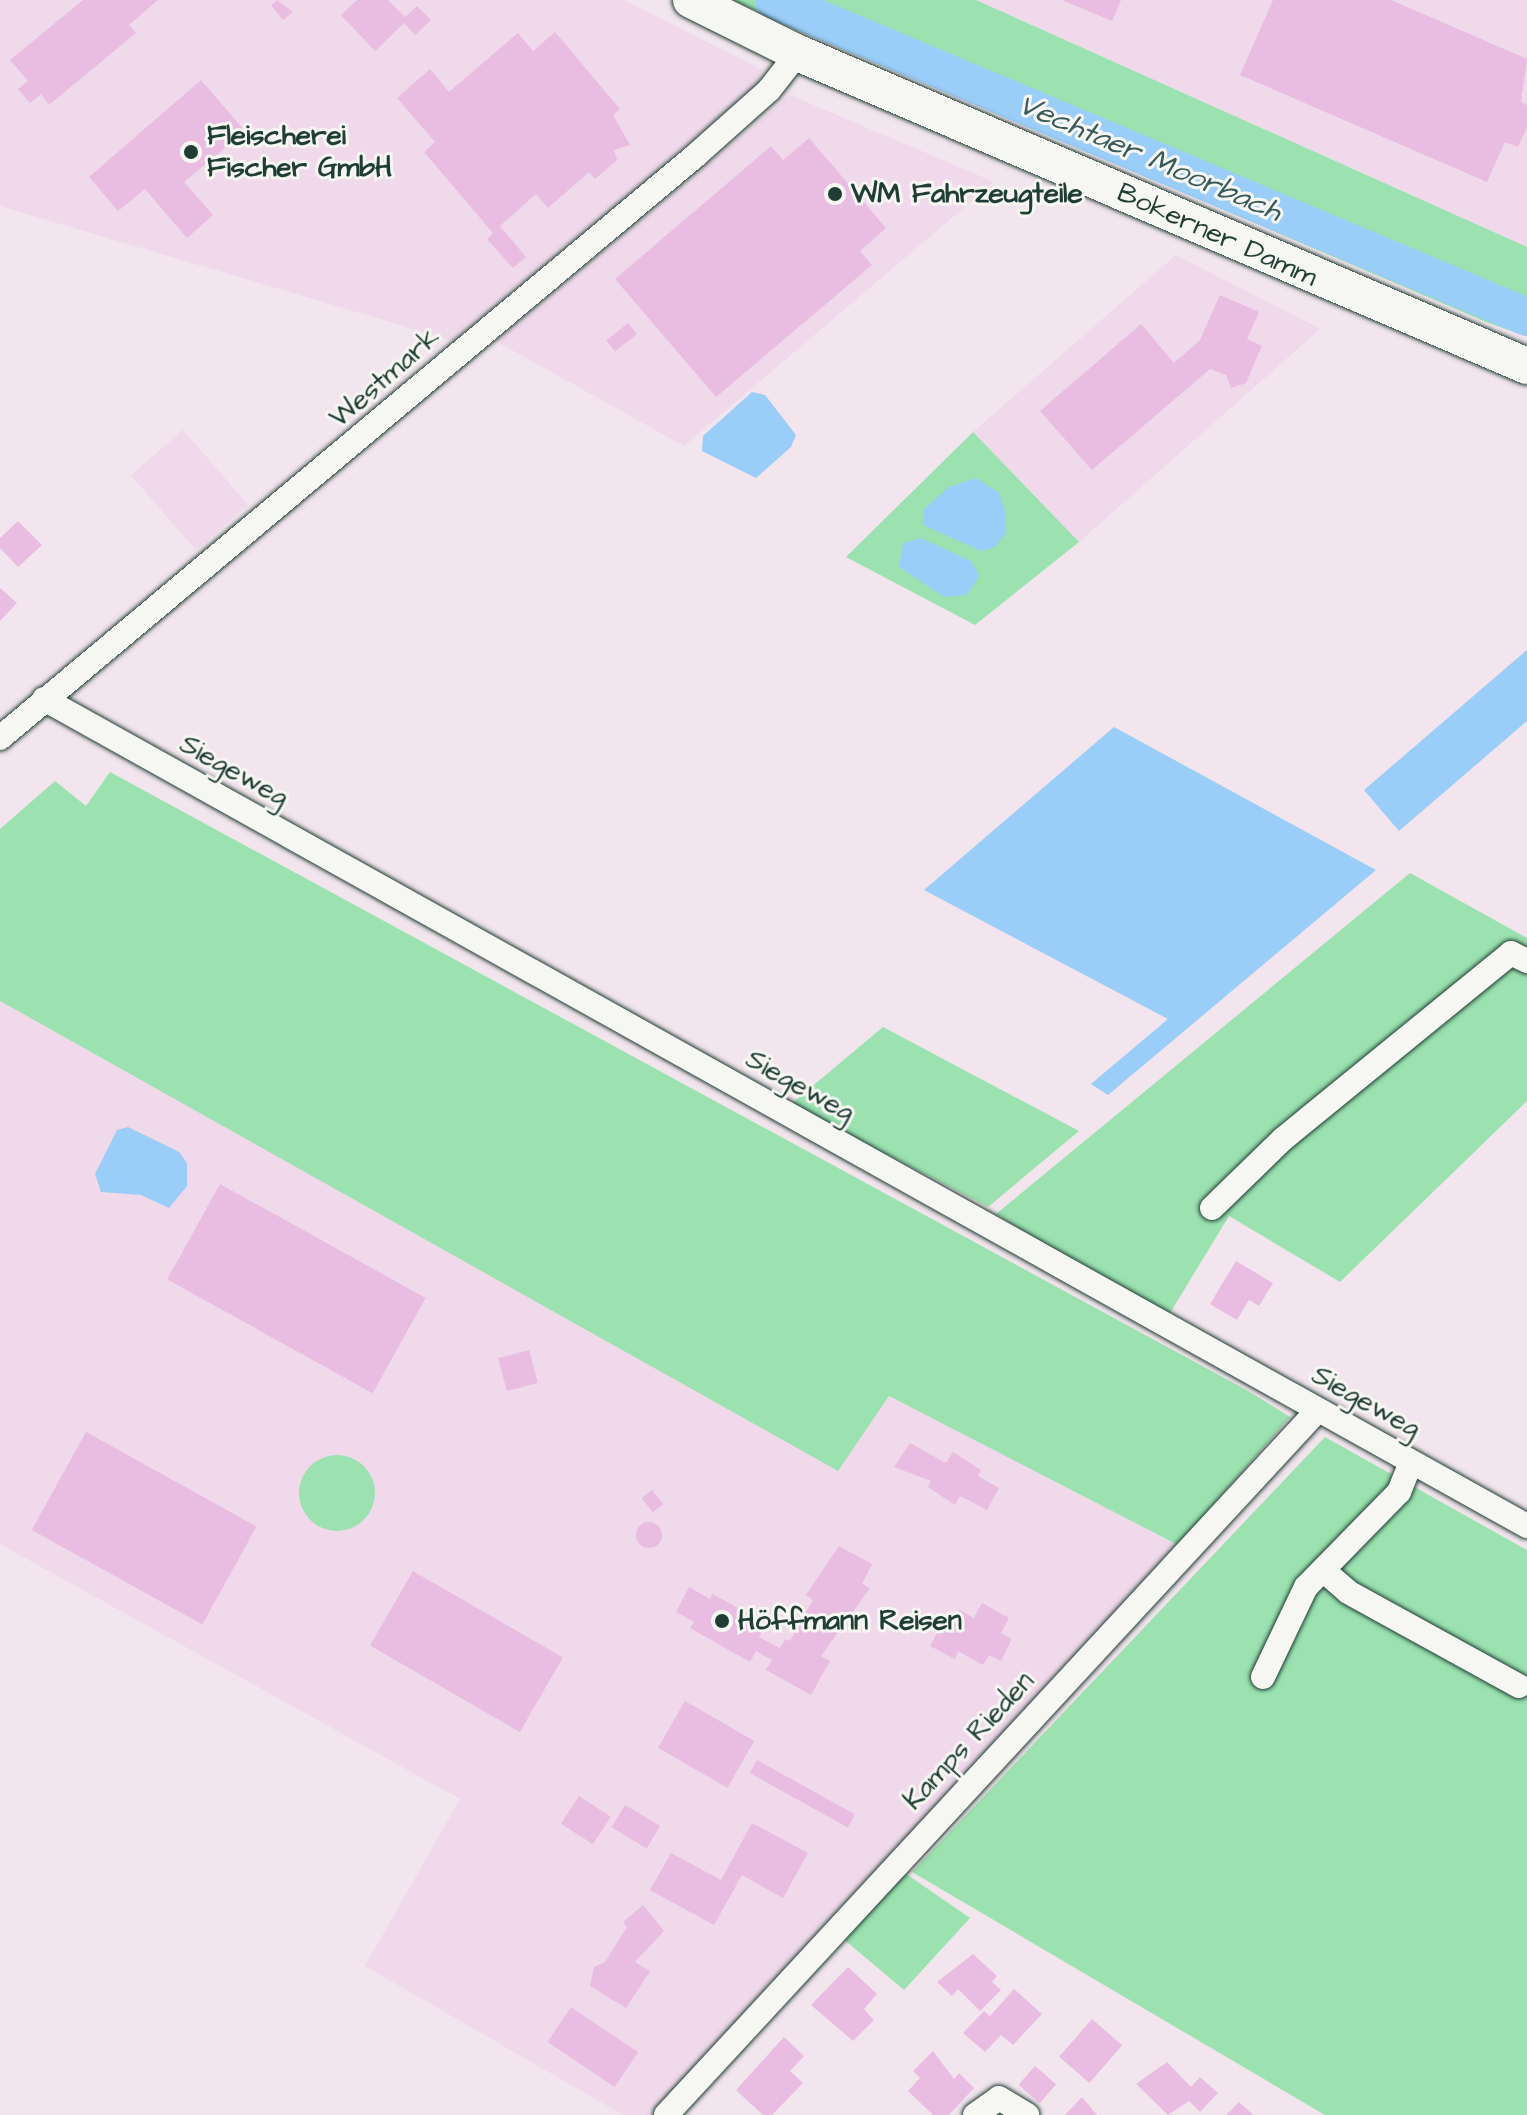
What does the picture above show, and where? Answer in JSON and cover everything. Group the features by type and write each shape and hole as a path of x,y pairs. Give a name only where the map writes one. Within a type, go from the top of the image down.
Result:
{"main road":[{"name":"Bokerner Damm","path":"691,0 798,53 1527,366"}],"street":[{"name":"Westmark","path":"0,738 695,156 769,90 798,53"},
{"name":"Siegeweg","path":"44,699 1527,1526"},
{"path":"1212,1208 1283,1139 1511,953 1527,961"},
{"name":"Kamps Rieden","path":"666,2115 1318,1410"},
{"path":"1263,1677 1306,1587 1399,1492 1411,1462"},
{"path":"1323,1570 1348,1592 1519,1686"},
{"path":"975,2115 999,2098 1027,2115"}],"shaded area":[{"path":"0,0 624,0 762,70 754,90 454,341 0,206"},
{"path":"976,0 1527,0 1527,247"},
{"path":"790,95 994,182 684,446 496,341"},
{"path":"1176,255 1320,329 1079,542 973,432"},
{"path":"183,430 248,505 196,550 131,475"},
{"path":"0,1001 838,1470 889,1396 1178,1545 652,2115 623,2115 365,1966 460,1799 0,1544"}],"green space":[{"path":"732,0 976,0 1527,247 1527,297 1511,331 1486,322"},
{"path":"973,432 1079,542 975,625 846,557"},
{"path":"110,772 1250,1392 1290,1417 1178,1545 889,1396 838,1471 0,1001 0,829 55,781 86,806"},
{"path":"1410,873 1527,938 1527,1101 1340,1282 1229,1216 1167,1318 996,1214"},
{"path":"883,1027 1079,1131 988,1207 791,1104"},
{"path":"1325,1437 1527,1550 1527,2115 1325,2115 912,1872"},
{"path":"337,1455 351,1458 364,1466 372,1479 375,1493 372,1507 364,1520 351,1528 337,1531 323,1528 310,1520 302,1507 299,1493 302,1479 310,1466 323,1458"},
{"path":"902,1871 970,1918 904,1990 841,1937"}],"water":[{"path":"752,392 765,395 796,435 791,447 756,478 702,451 703,436"},
{"path":"976,478 999,493 1006,514 1006,533 995,547 981,551 923,525 924,509 949,487"},
{"path":"921,538 971,561 979,576 967,595 944,597 899,567 903,543"},
{"path":"1527,650 1527,721 1399,831 1364,790"},
{"path":"1114,727 1376,870 1108,1095 1091,1084 1168,1019 924,890"},
{"path":"128,1127 179,1152 187,1163 187,1186 169,1208 141,1195 101,1192 95,1174 117,1130"}],"building":[{"path":"83,0 158,0 129,25 136,33 49,105 41,94 30,103 18,89 28,81 10,60"},
{"path":"277,0 293,12 283,20 271,5"},
{"path":"357,0 388,0 405,17 417,6 431,20 415,35 404,23 375,51 341,15"},
{"path":"1062,0 1121,0 1112,21"},
{"path":"1273,0 1391,0 1527,59 1521,102 1527,105 1527,127 1518,147 1505,142 1487,182 1240,75"},
{"path":"555,32 620,109 613,115 630,145 614,150 617,160 595,179 589,172 548,208 536,194 500,226 526,257 513,268 487,239 493,233 424,152 435,142 397,98 430,69 449,92 518,33 533,51"},
{"path":"201,80 245,131 184,182 213,215 187,238 145,189 118,211 89,177"},
{"path":"809,138 886,228 860,251 872,265 716,397 615,279 771,146 783,160"},
{"path":"1220,295 1259,312 1247,339 1262,346 1246,383 1231,388 1226,375 1210,369 1092,470 1040,411 1141,324 1174,363 1200,340"},
{"path":"628,323 637,334 615,352 606,341"},
{"path":"18,521 42,545 18,567 0,548 0,538"},
{"path":"0,588 17,603 0,621"},
{"path":"220,1184 426,1298 373,1393 167,1279"},
{"path":"1236,1261 1273,1283 1259,1306 1249,1300 1237,1320 1210,1304"},
{"path":"529,1350 538,1383 507,1391 498,1358"},
{"path":"86,1432 257,1527 202,1624 32,1530"},
{"path":"910,1443 946,1463 953,1452 981,1470 978,1476 999,1488 987,1510 960,1496 955,1505 928,1487 931,1481 894,1467"},
{"path":"652,1490 663,1504 653,1512 642,1498"},
{"path":"649,1522 658,1526 662,1535 658,1544 649,1548 640,1544 636,1535 640,1526"},
{"name":"Höffmann Reisen","path":"839,1546 872,1564 862,1584 870,1588 821,1656 830,1661 811,1695 766,1670 772,1660 756,1651 750,1662 690,1628 694,1622 676,1612 689,1587 710,1599 712,1594 744,1611 764,1628 759,1637 780,1648 785,1639 790,1641 813,1600 806,1595"},
{"path":"413,1571 563,1658 520,1732 370,1645"},
{"path":"982,1603 1009,1618 1001,1633 1012,1639 1001,1661 989,1655 983,1665 958,1651 955,1659 930,1646 944,1620 952,1625 960,1610 974,1618"},
{"path":"685,1701 754,1741 727,1788 658,1748"},
{"path":"757,1760 855,1814 848,1827 750,1773"},
{"path":"579,1796 611,1817 593,1844 561,1824"},
{"path":"625,1805 660,1826 647,1848 612,1827"},
{"path":"752,1823 808,1853 783,1898 742,1875 714,1925 650,1890 671,1853 721,1880"},
{"path":"643,1905 664,1931 635,1962 650,1971 626,2008 590,1986 594,1967 605,1962 627,1927 623,1922"},
{"path":"973,1954 997,1976 992,1982 1001,1990 980,2011 958,1989 952,1996 937,1982"},
{"path":"848,1967 877,1994 864,2009 874,2020 853,2041 811,2005"},
{"path":"1014,1989 1042,2014 1013,2045 1001,2035 985,2052 963,2033 984,2011 990,2016"},
{"path":"571,2007 638,2052 615,2087 548,2042"},
{"path":"1092,2019 1122,2045 1089,2083 1059,2057"},
{"path":"784,2037 804,2056 790,2071 803,2083 772,2115 763,2115 736,2090"},
{"path":"933,2051 954,2079 959,2073 974,2088 949,2115 933,2115 908,2091 920,2078 913,2071"},
{"path":"1167,2062 1191,2087 1200,2077 1218,2093 1200,2112 1189,2101 1168,2115 1136,2084"},
{"path":"1035,2066 1056,2084 1040,2103 1019,2085"},
{"path":"1082,2097 1097,2115 1065,2115"},
{"path":"1239,2102 1253,2115 1226,2115"}],"waterway":[{"name":"Vechtaer Moorbach","path":"774,0 1527,317"}],"place":[{"name":"Fleischerei Fischer GmbH","path":"191,152"},
{"name":"WM Fahrzeugteile","path":"835,194"},
{"name":"Höffmann Reisen","path":"722,1621"}]}
